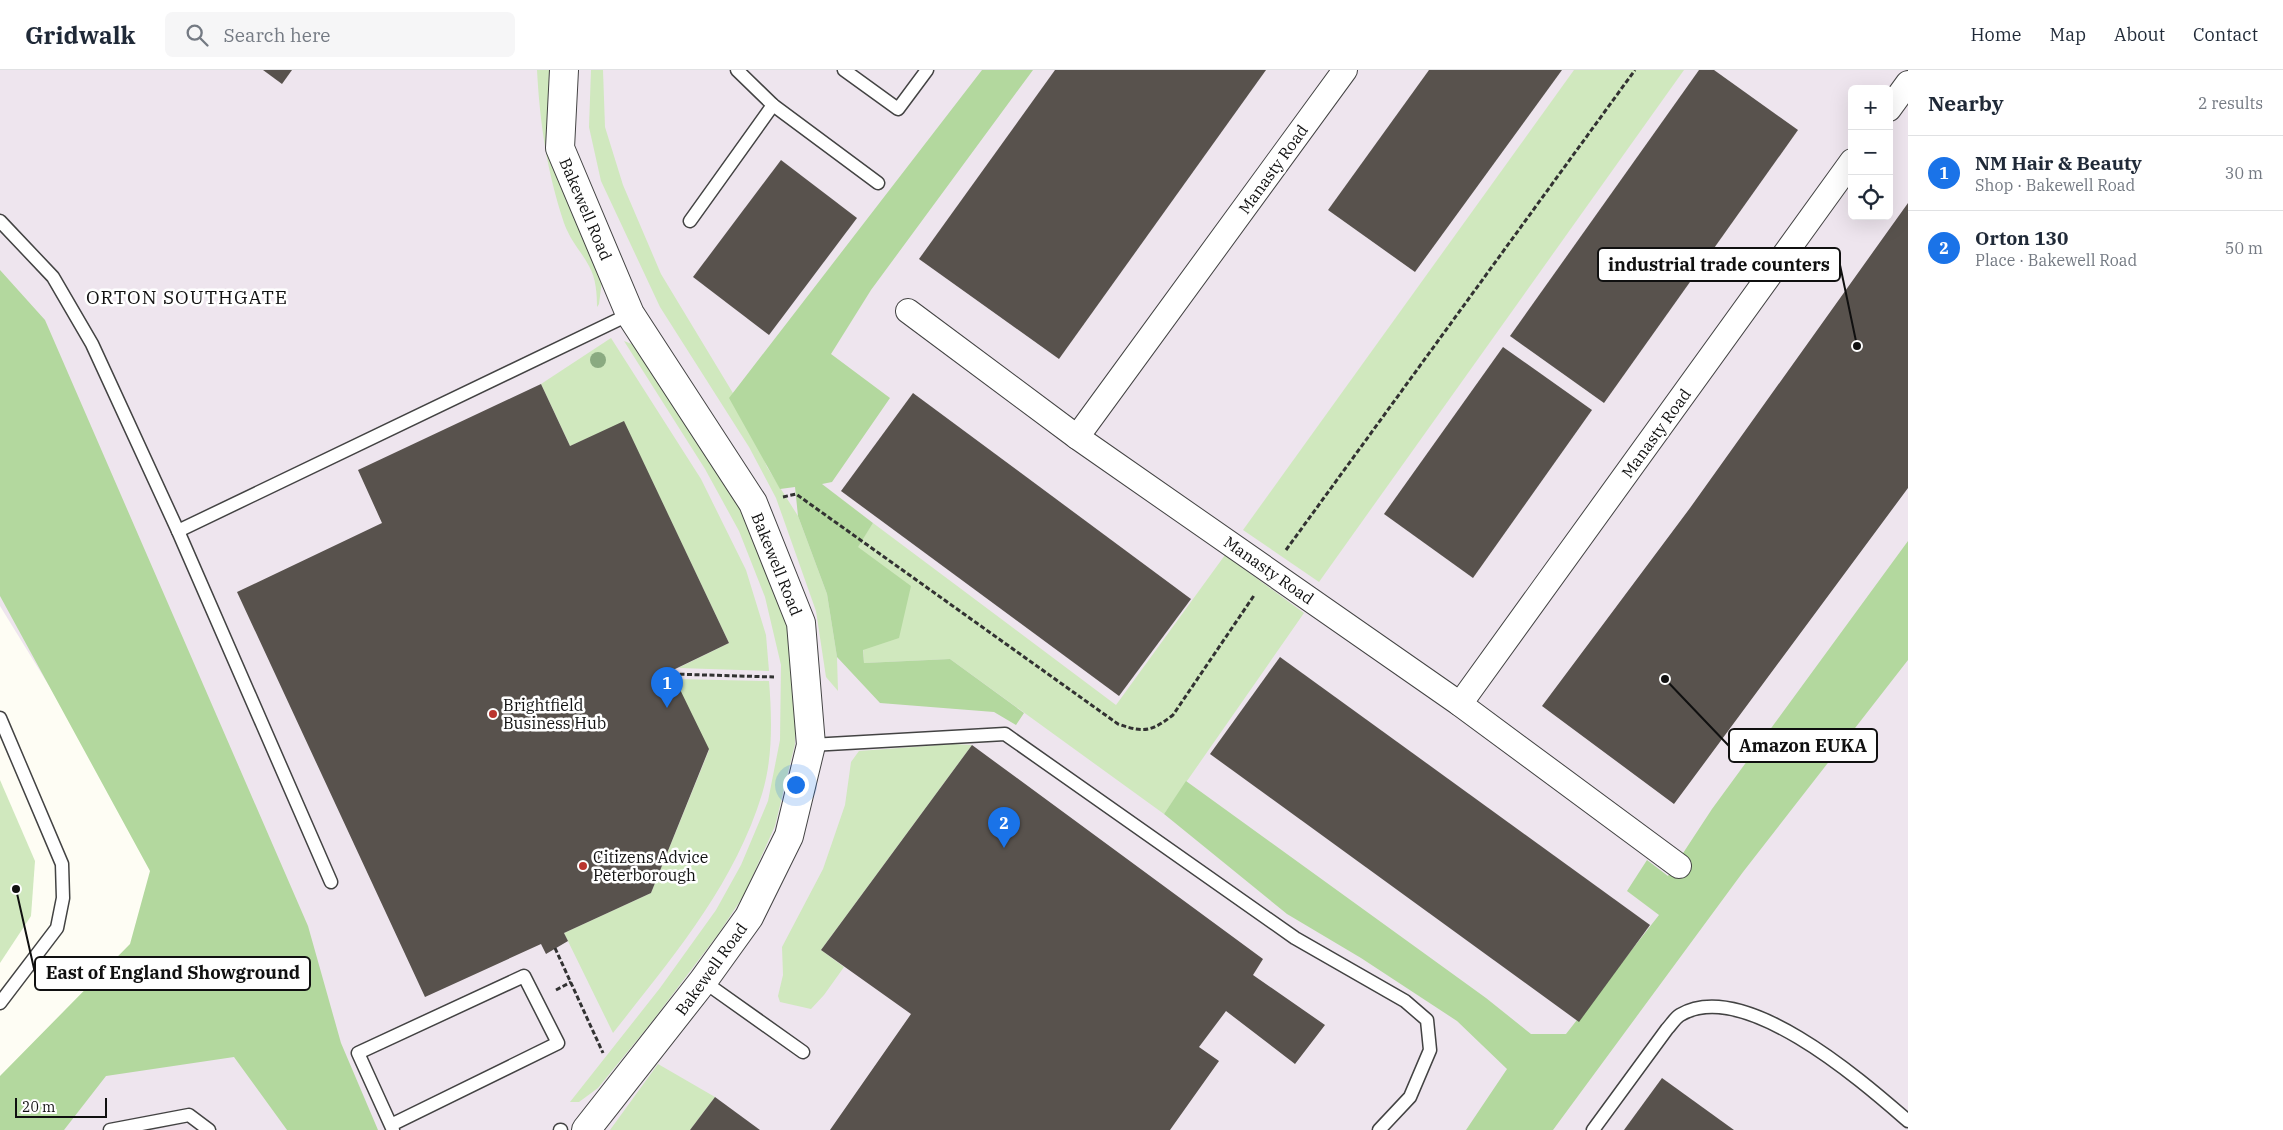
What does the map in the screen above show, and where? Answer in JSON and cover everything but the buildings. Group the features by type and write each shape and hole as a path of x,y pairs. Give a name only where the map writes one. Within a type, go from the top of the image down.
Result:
{"street":[{"name":"Bakewell Road","path":"564,70 560,148 630,314 753,503 801,623 811,745 789,836 749,917 703,982 586,1130"},
{"name":"Manasty Road","path":"1077,437 1345,70"},
{"path":"1893,104 1908,83"},
{"name":"Manasty Road","path":"1460,704 1848,167"},
{"name":"Manasty Road","path":"908,311 1077,437 1460,704 1679,866"}],"lane":[{"path":"737,70 773,105 878,183"},
{"path":"844,70 898,109 927,70"},
{"path":"690,221 773,105"},
{"path":"0,221 53,277 92,344 178,531 331,882"},
{"path":"178,531 630,314"},
{"path":"0,718 62,864 63,898 57,928 0,1003"},
{"path":"811,745 1005,734 1295,938 1406,1000 1427,1020 1430,1050 1410,1097 1379,1130"},
{"path":"524,976 558,1043 392,1128 358,1053 524,976"},
{"path":"703,982 802,1052"},
{"path":"1593,1130 1667,1029 1680,1016 1696,1009 1712,1008 1732,1010 1764,1019 1794,1034 1864,1084 1908,1121"},
{"path":"110,1130 189,1115 209,1130"}],"path":[{"path":"753,503 796,494 1118,724 1134,730 1156,728 1173,715 1270,571 1634,70"},
{"path":"672,674 774,677"},
{"path":"555,948 603,1053"}],"shaded area":[{"path":"0,70 1908,70 1908,1130 0,1130 183,913 94,759 0,606"}],"green space":[{"path":"537,70 550,70 552,109 602,280 597,307 595,281 586,261 567,230 553,185 542,129"},
{"path":"591,70 603,70 605,127 623,185 661,274 745,413 767,467 798,516 827,594 837,657 838,691 826,677 816,611 776,498 749,447 660,307 601,181 589,127"},
{"path":"982,70 1033,70 871,290 831,354 890,398 832,482 822,484 873,523 858,547 911,586 899,638 863,650 864,663 950,659 1024,713 1016,725 994,712 880,703 837,657 827,594 798,516 795,487 780,489 729,398"},
{"path":"1574,70 1684,70 1319,582 1243,530"},
{"path":"0,270 45,320 308,926 341,1043 378,1130 287,1130 234,1057 106,1076 64,1130 0,1130 0,1076 130,944 150,871 0,596"},
{"path":"611,338 701,479 746,570 766,635 769,671 678,668 729,643 624,422 570,446 541,384"},
{"path":"624,341 642,348 741,501 786,620 796,680 795,744 775,826 744,895 719,933 651,1023 598,1088 579,1102 570,1102 660,988 716,910 741,865 768,801 780,740 781,665 765,597 739,531 705,469"},
{"path":"873,523 1116,705 1225,555 1304,613 1164,814 950,659 864,663 857,547"},
{"path":"1908,541 1908,660 1743,872 1553,1130 1466,1130 1507,1069 1457,1021 1361,958 1287,914 1164,814 1186,781 1486,998 1531,1034 1566,1034 1659,915 1627,891 1647,860 1668,876 1712,809"},
{"path":"674,679 769,681 771,724 766,780 750,828 718,891 678,949 613,1033 564,933 651,893 709,750"},
{"path":"953,744 972,745 821,950 844,967 824,995 811,1009 780,1002 778,996 783,975 782,947 823,869 845,805 851,762 859,751"},
{"path":"0,780 35,861 31,916 0,963"},
{"path":"658,1064 715,1097 690,1130 610,1130"}],"place":[{"name":"industrial trade counters","path":"1857,346"},
{"name":"Amazon EUKA","path":"1665,679"},
{"name":"NM Hair & Beauty","path":"667,708"},
{"name":"Brightfield Business Hub","path":"493,714"},
{"name":"Orton 130","path":"1004,848"},
{"name":"Citizens Advice Peterborough","path":"583,866"},
{"name":"East of England Showground","path":"16,889"}],"district":[{"name":"ORTON SOUTHGATE","path":"187,297"}]}
